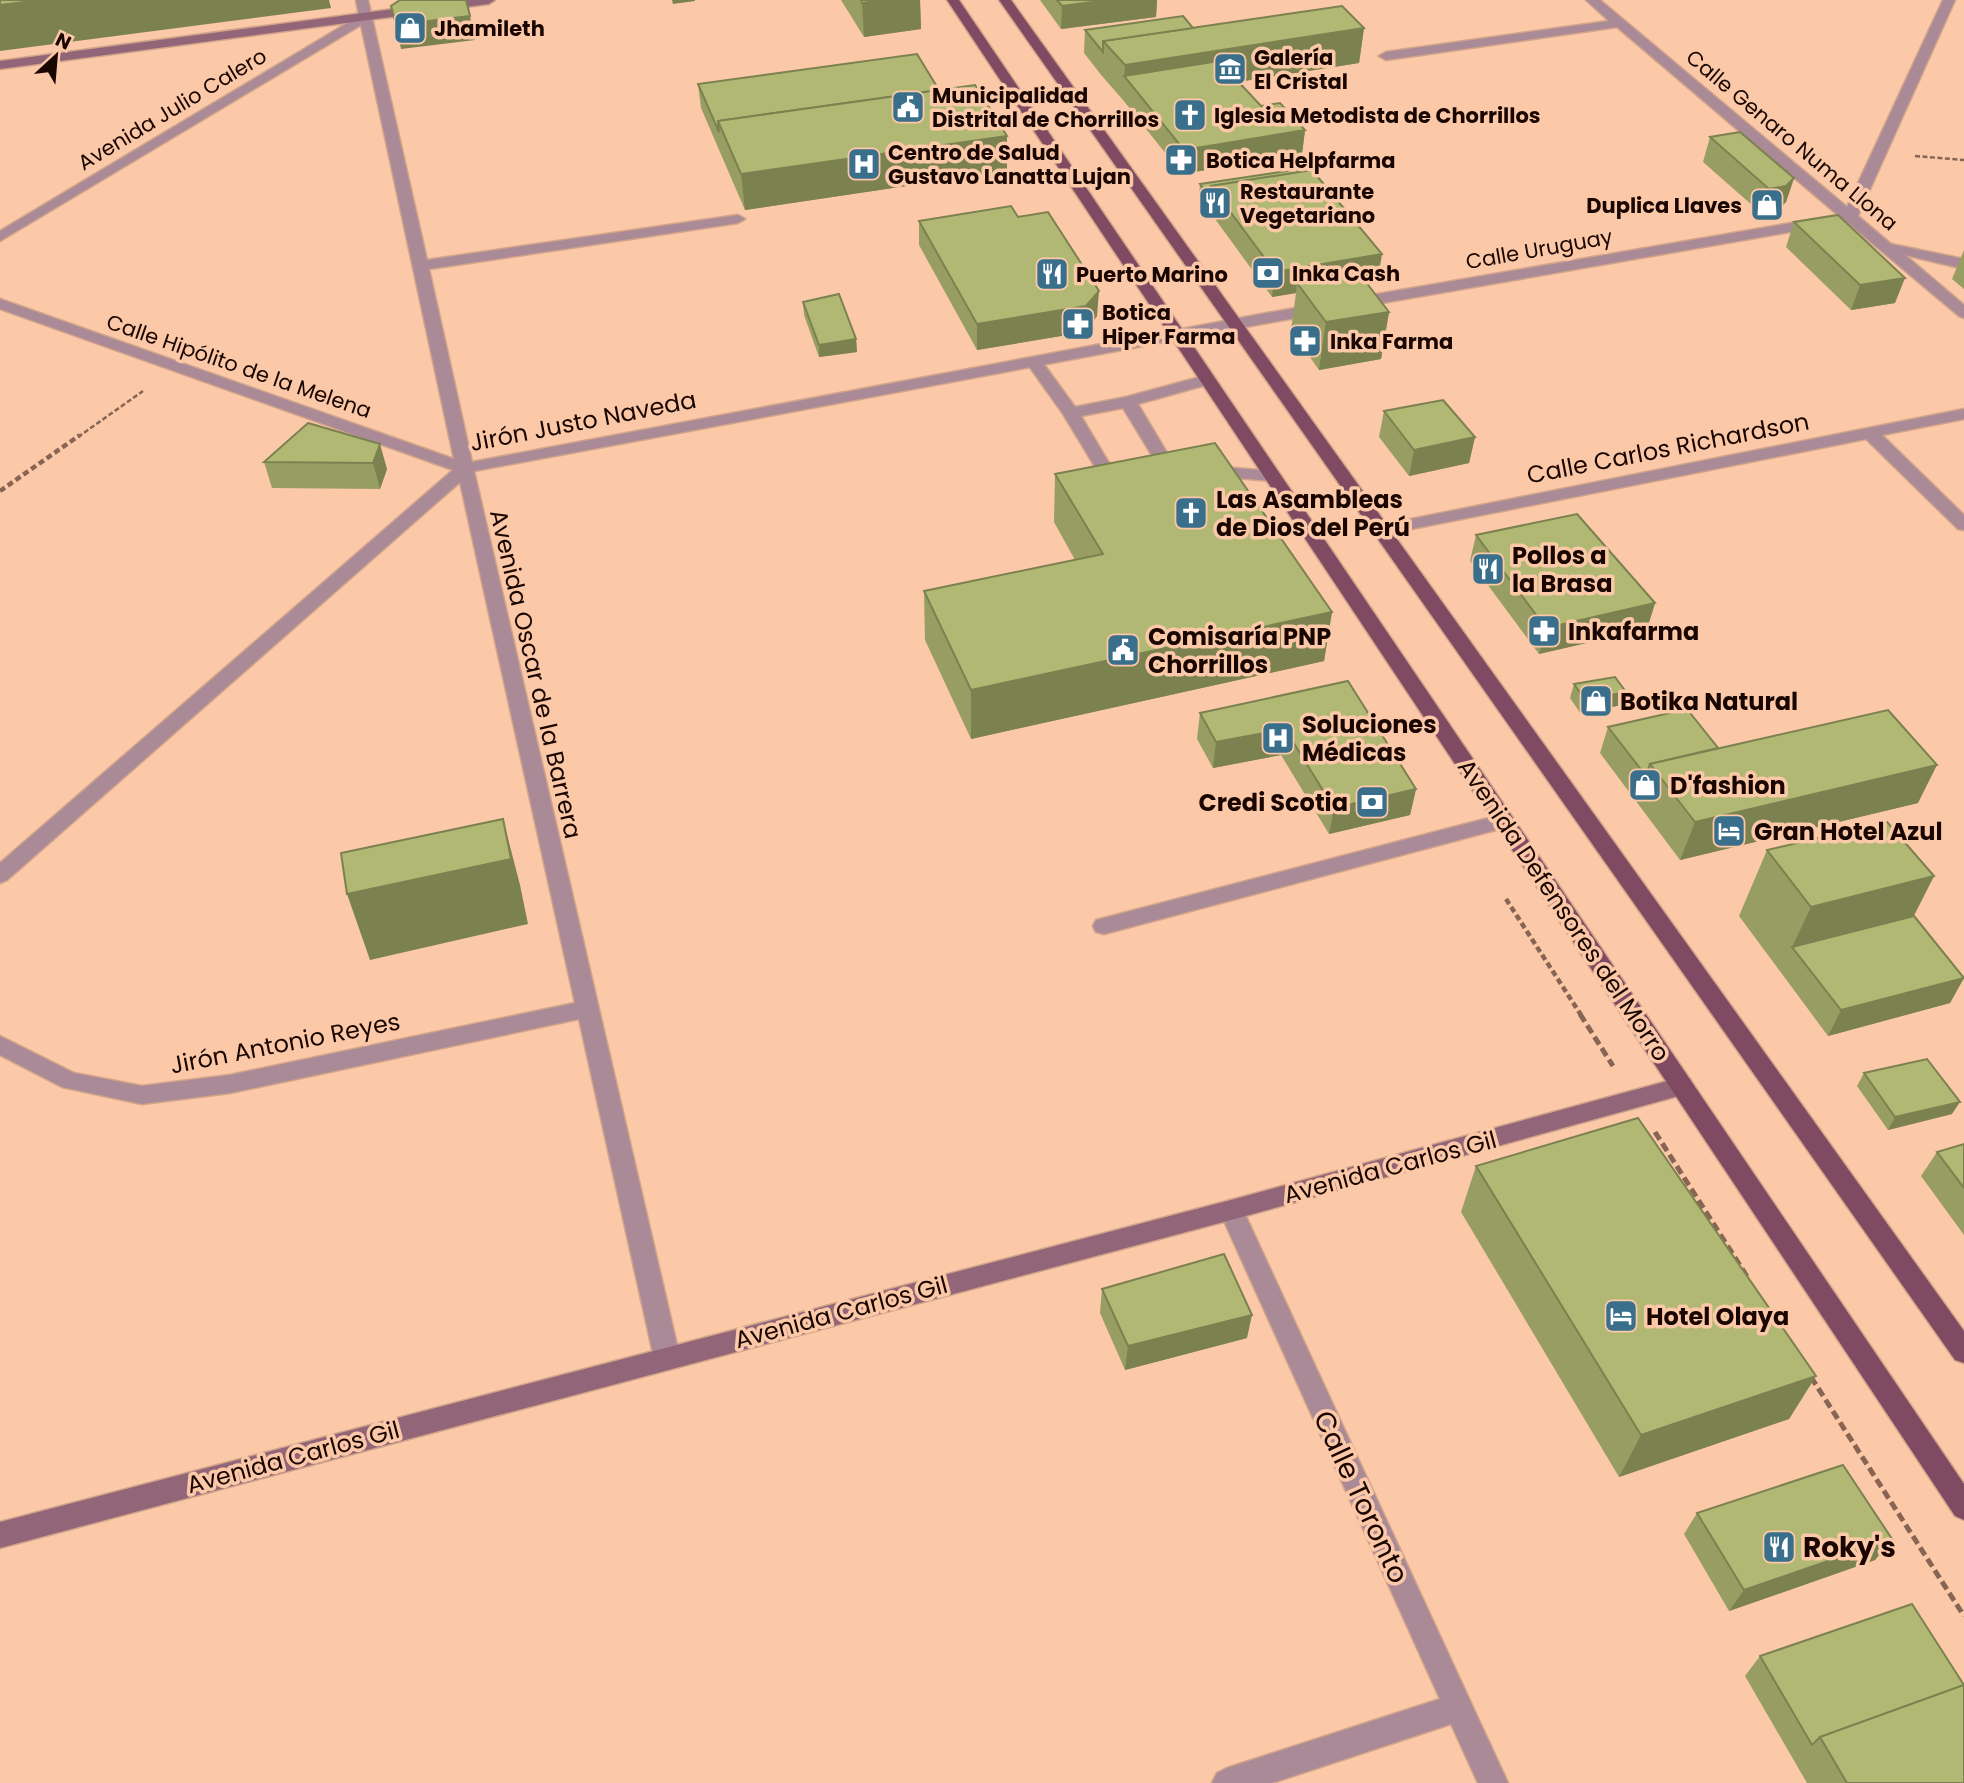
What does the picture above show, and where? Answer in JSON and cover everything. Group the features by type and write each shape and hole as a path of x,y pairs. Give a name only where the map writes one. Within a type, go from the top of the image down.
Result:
{"main road":[{"name":"Avenida Defensores del Morro","path":"953,0 1964,1507"},
{"path":"1005,0 1964,1352"}],"street":[{"path":"0,65 364,9 489,0"},
{"name":"Calle Genaro Numa Llona","path":"1592,0 1964,313"},
{"path":"1850,217 1949,0"},
{"name":"Avenida Julio Calero","path":"0,237 364,9"},
{"name":"Avenida Oscar de la Barrera","path":"364,9 667,1358"},
{"path":"1387,56 1619,23"},
{"name":"Calle Uruguay","path":"1235,324 1850,217"},
{"path":"420,266 738,219"},
{"path":"1886,247 1964,264"},
{"name":"Calle Hipólito de la Melena","path":"0,304 465,468"},
{"name":"Jirón Justo Naveda","path":"0,874 465,468 1235,324"},
{"path":"1034,362 1072,413 1108,472 1181,469 1272,476"},
{"path":"1072,413 1128,402 1207,380"},
{"path":"1128,402 1181,469"},
{"name":"Calle Carlos Richardson","path":"1381,530 1964,414"},
{"path":"1870,433 1964,526"},
{"path":"1104,926 1504,821"},
{"name":"Jirón Antonio Reyes","path":"0,1045 70,1081 142,1095 230,1084 587,1009"},
{"name":"Avenida Carlos Gil","path":"0,1535 1231,1210 1682,1086"},
{"name":"Calle Toronto","path":"1231,1210 1493,1783"},
{"path":"1227,1783 1458,1708"}],"path":[{"path":"1879,154 1964,160"},
{"path":"0,491 178,367"}],"building":[{"path":"0,0 41,0 0,5"},
{"path":"400,0 466,0 470,16 396,25 391,6"},
{"path":"861,0 882,0 862,3"},
{"path":"1057,0 1108,0 1062,6"},
{"path":"1342,6 1364,28 1125,65 1103,41"},
{"path":"1183,16 1193,28 1103,41 1103,52 1085,30"},
{"path":"917,54 939,90 718,121 719,132 698,84"},
{"path":"1219,61 1261,106 1280,103 1305,130 1184,150 1124,76"},
{"path":"975,85 1007,136 741,174 718,121"},
{"path":"1740,132 1794,178 1786,186 1769,189 1710,137"},
{"path":"1300,169 1302,172 1211,186 1210,198 1200,184"},
{"path":"1312,170 1382,254 1275,272 1211,186"},
{"path":"1011,206 1018,217 1048,212 1099,291 1086,306 977,324 919,221"},
{"path":"1838,215 1905,278 1860,285 1794,222"},
{"path":"1359,273 1389,312 1326,322 1297,283"},
{"path":"839,294 856,339 819,345 803,302"},
{"path":"1443,400 1475,437 1414,450 1384,411"},
{"path":"308,423 380,444 373,463 264,462"},
{"path":"1215,443 1332,612 971,690 924,591 1103,554 1055,474"},
{"path":"1577,514 1655,603 1546,628 1476,535"},
{"path":"1615,677 1626,692 1585,700 1574,684"},
{"path":"1348,681 1416,789 1334,808 1285,729 1216,742 1200,713"},
{"path":"1687,709 1718,748 1650,764 1646,776 1608,727"},
{"path":"1888,710 1937,765 1695,822 1650,764"},
{"path":"503,819 511,859 347,894 341,853"},
{"path":"1887,822 1934,876 1811,907 1767,850"},
{"path":"1914,916 1964,978 1841,1010 1792,947"},
{"path":"1927,1059 1960,1102 1895,1117 1864,1073"},
{"name":"Hotel Olaya","path":"1638,1118 1816,1376 1641,1435 1476,1166"},
{"path":"1964,1144 1964,1188 1937,1152"},
{"path":"1224,1254 1252,1315 1128,1346 1102,1289"},
{"name":"Roky's","path":"1843,1465 1892,1539 1744,1590 1697,1513"},
{"path":"1912,1604 1964,1685 1820,1737 1812,1745 1760,1656"},
{"path":"1964,1685 1964,1783 1847,1783 1820,1737"}],"place":[{"name":"Jhamileth","path":"410,28"},
{"name":"Galería El Cristal","path":"1230,69"},
{"name":"Municipalidad Distrital de Chorrillos","path":"908,107"},
{"name":"Iglesia Metodista de Chorrillos","path":"1190,115"},
{"name":"Botica Helpfarma","path":"1181,160"},
{"name":"Centro de Salud Gustavo Lanatta Lujan","path":"864,164"},
{"name":"Restaurante Vegetariano","path":"1215,203"},
{"name":"Duplica Llaves","path":"1767,205"},
{"name":"Inka Cash","path":"1268,273"},
{"name":"Puerto Marino","path":"1052,274"},
{"name":"Botica Hiper Farma","path":"1078,324"},
{"name":"Inka Farma","path":"1305,341"},
{"name":"Las Asambleas de Dios del Perú","path":"1191,513"},
{"name":"Pollos a la Brasa","path":"1488,569"},
{"name":"Inkafarma","path":"1544,631"},
{"name":"Comisaría PNP Chorrillos","path":"1123,650"},
{"name":"Botika Natural","path":"1596,701"},
{"name":"Soluciones Médicas","path":"1278,738"},
{"name":"D'fashion","path":"1645,785"},
{"name":"Credi Scotia","path":"1372,802"},
{"name":"Gran Hotel Azul","path":"1729,831"},
{"name":"Hotel Olaya","path":"1621,1316"},
{"name":"Roky's","path":"1779,1547"}]}
